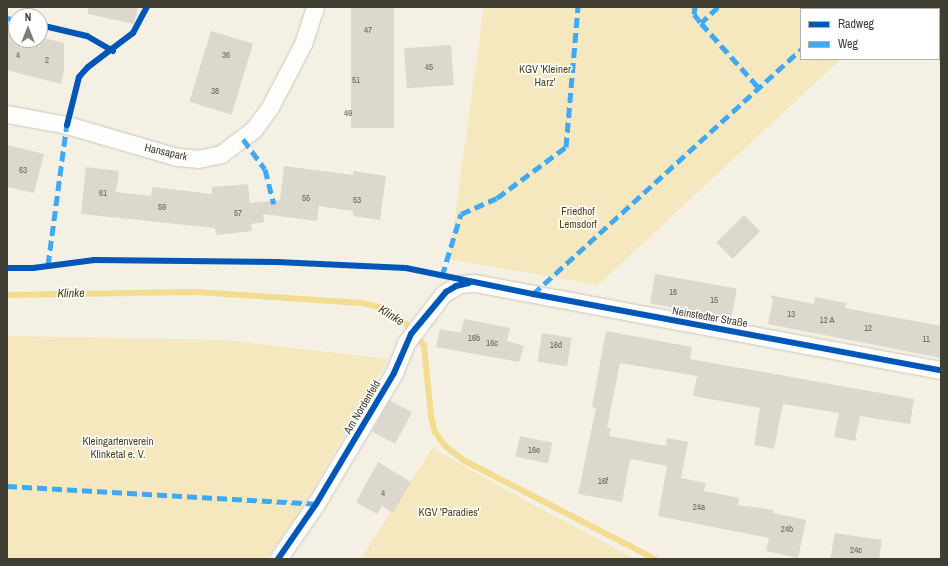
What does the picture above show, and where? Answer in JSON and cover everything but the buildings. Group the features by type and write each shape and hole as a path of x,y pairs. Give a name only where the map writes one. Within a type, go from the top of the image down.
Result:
{"street":[{"name":"Hansapark","path":"7,114 67,125 177,156 198,158 221,154 254,129 270,107 303,44 315,7"},
{"name":"Am Nordenfeld","path":"278,559 312,511 394,373 411,334 446,292 459,284 475,283"},
{"name":"Neinstedter Straße","path":"475,283 941,370"}],"green space":[{"name":"Friedhof Lemsdorf","path":"484,7 897,7 800,8 800,60 840,60 598,285 449,259"},
{"name":"Kleingartenverein Klinketal e. V.","path":"7,336 225,340 388,359 305,504 266,559 7,559"},
{"name":"KGV 'Paradies'","path":"432,448 539,508 635,559 361,559"}],"waterway":[{"name":"Klinke","path":"7,295 197,292 362,303 380,307 405,323 424,346 431,416 435,432 445,446 465,461 655,559"}],"marked path":[{"path":"442,276 461,214 497,198 566,147 578,7"},
{"path":"695,7 694,14 701,23"},
{"path":"718,7 701,23 759,88"},
{"path":"533,294 800,50"},
{"path":"48,265 67,123"},
{"path":"243,139 265,169 274,204"},
{"path":"7,486 316,504"}],"cycle path":[{"path":"67,125 79,77 88,67 133,33 147,7"},
{"path":"48,27 87,36 113,51"},
{"path":"7,268 33,268 94,260 277,262 406,268 533,294 941,370"},
{"path":"278,559 316,504 394,373 411,334 446,292 456,286 469,283"}],"park label":[{"name":"KGV 'Kleiner Harz'","path":"545,76"}]}
